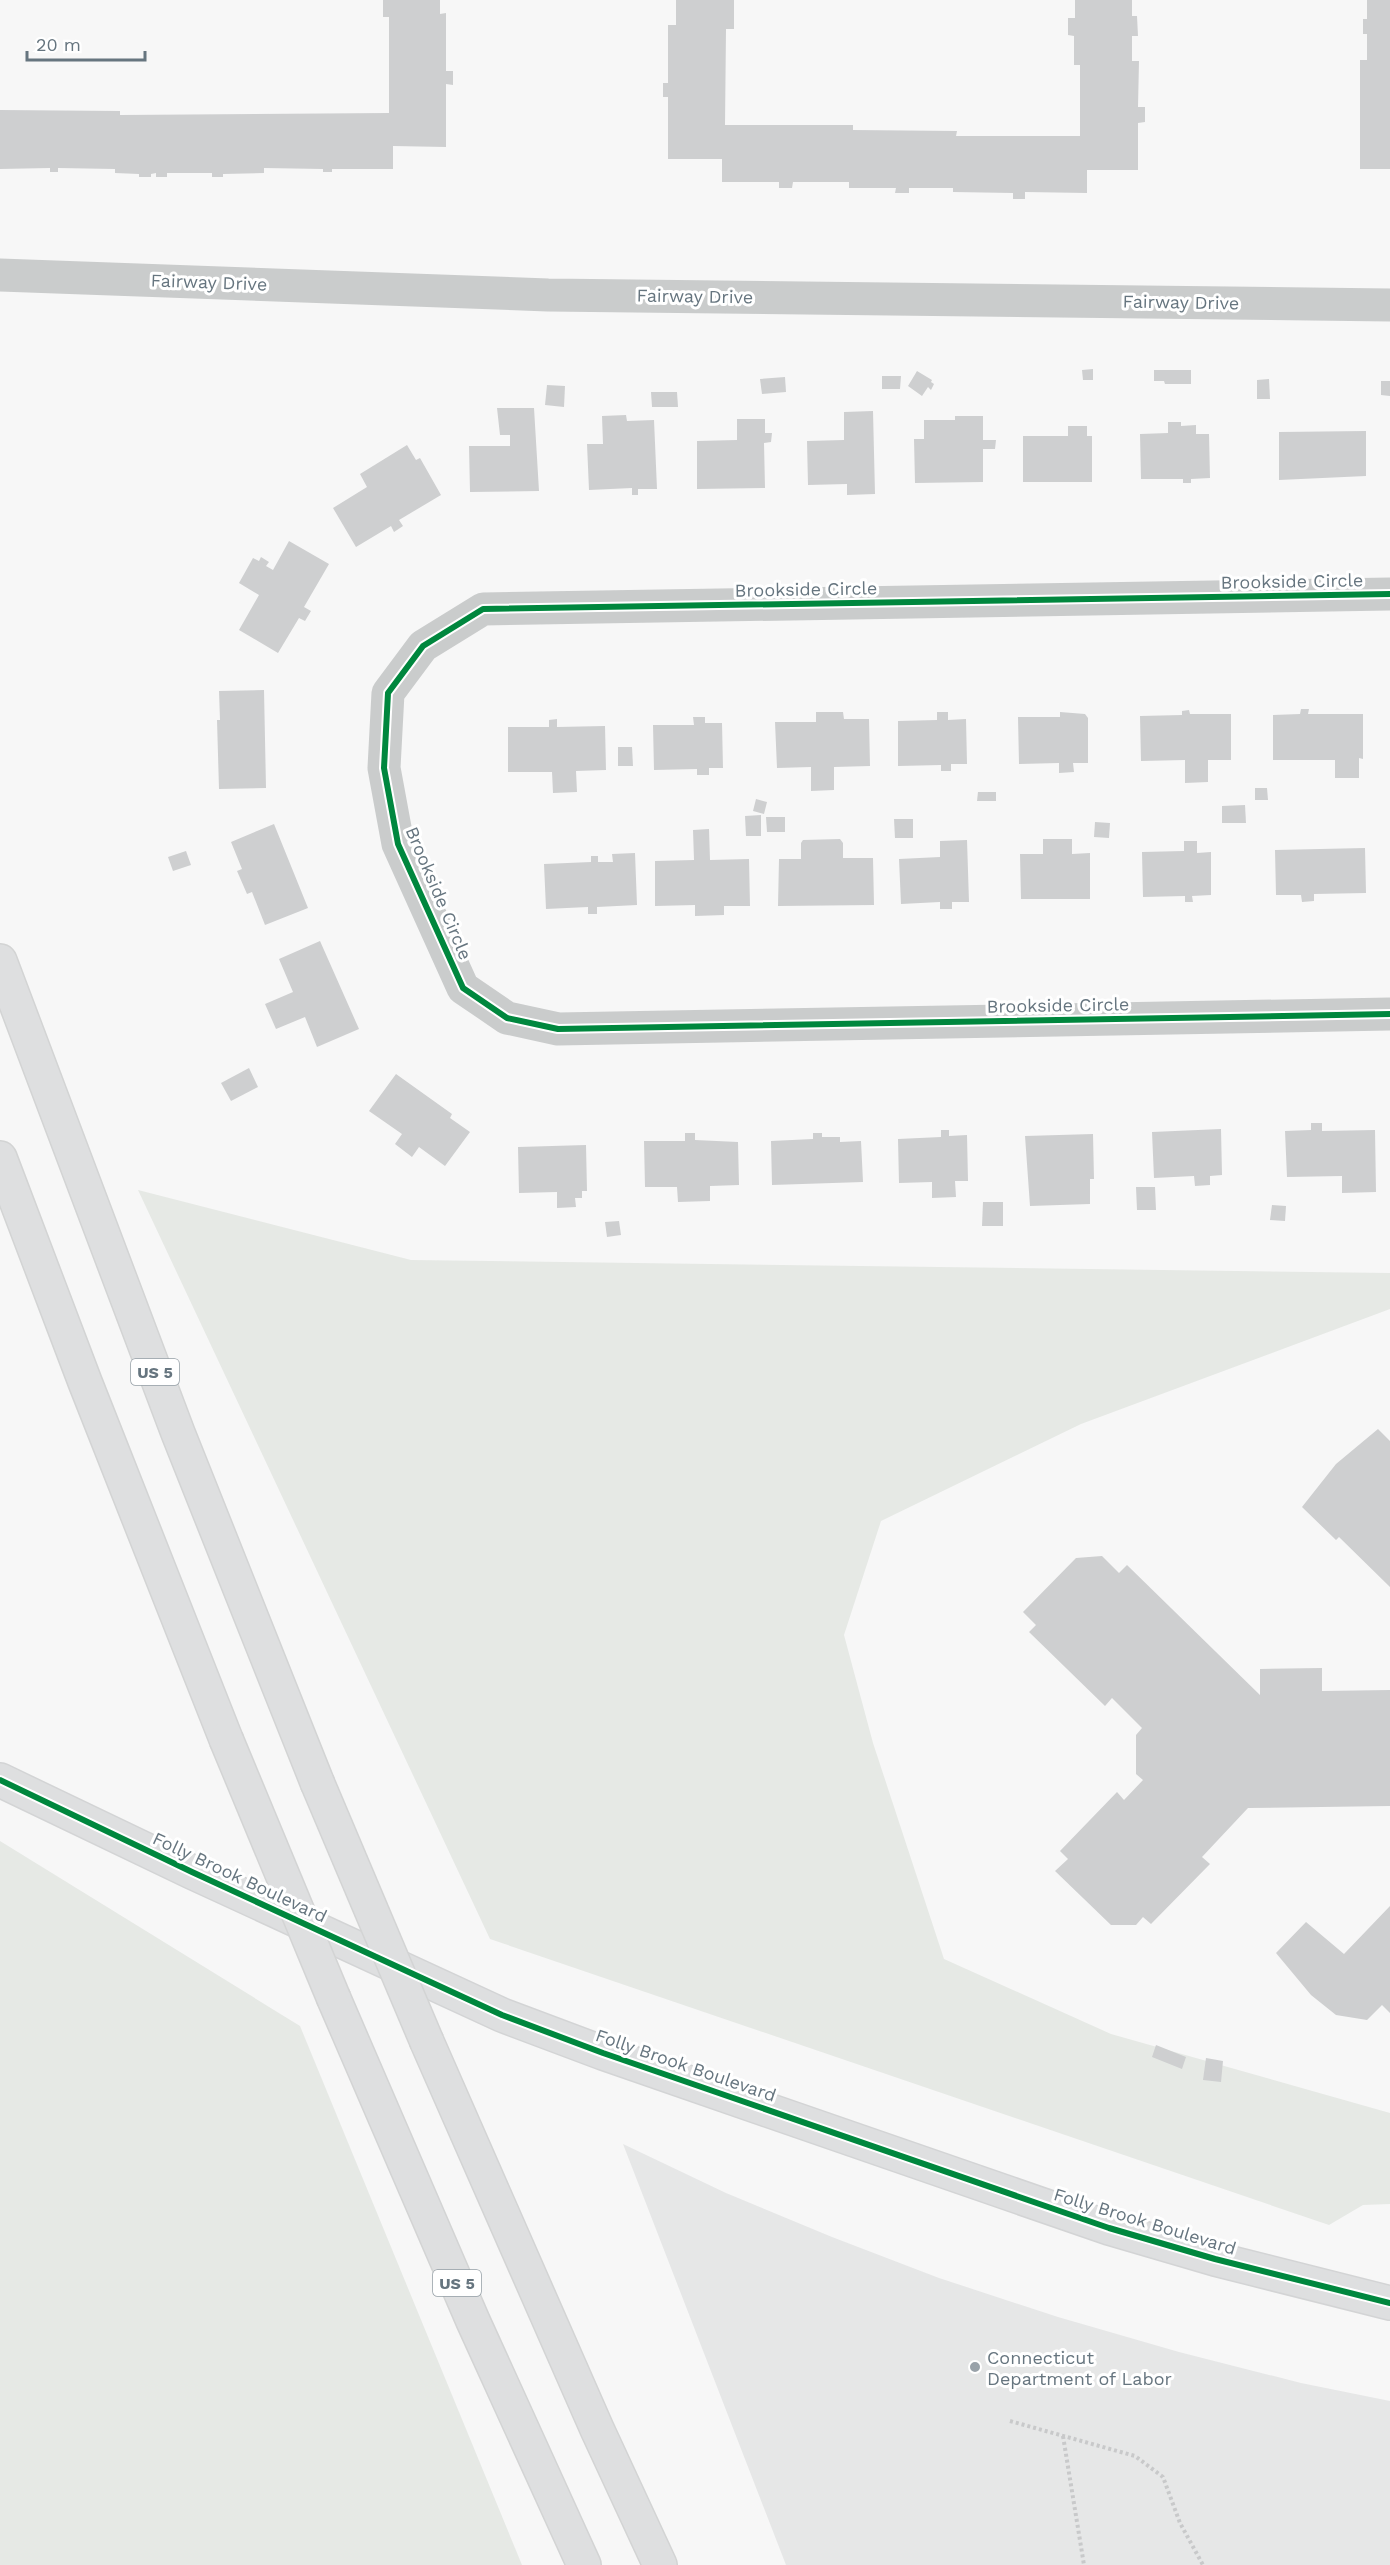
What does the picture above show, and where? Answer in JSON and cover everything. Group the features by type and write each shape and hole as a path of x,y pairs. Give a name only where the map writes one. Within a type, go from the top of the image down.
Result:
{"main road":[{"name":"US 5","path":"0,961 178,1433 317,1782 427,2042 597,2429 660,2565"},
{"name":"US 5","path":"0,1158 88,1392 226,1739 334,2000 473,2321 584,2565"},
{"name":"Folly Brook Boulevard","path":"0,1780 192,1872 513,2020 1109,2228 1215,2259 1390,2303"}],"street":[{"name":"Fairway Drive","path":"0,275 548,295 1390,304"},
{"name":"Brookside Circle","path":"1390,594 483,609 423,646 388,693 384,768 398,844 463,988 507,1018 558,1029 1390,1014"}],"path":[{"path":"1010,2421 1135,2456 1164,2477 1180,2523 1203,2565"},
{"path":"1063,2436 1084,2565"}],"shaded area":[{"path":"138,1190 411,1260 1390,1273 1390,1309 1081,1424 881,1521 844,1635 873,1743 944,1959 1111,2034 1390,2113 1390,2204 1363,2205 1329,2225 490,1939"},
{"path":"0,1841 300,2026 522,2565 0,2565"},
{"name":"Connecticut Department of Labor","path":"623,2144 726,2193 939,2278 1058,2317 1179,2352 1301,2383 1390,2401 1390,2565 786,2565"}],"building":[{"path":"383,0 440,0 440,14 446,13 446,71 453,71 453,85 446,84 446,147 393,146 393,169 332,169 332,172 323,172 323,169 264,168 264,173 223,174 223,177 212,177 212,173 167,173 167,177 156,177 156,173 151,174 151,177 139,177 139,174 115,173 115,169 58,168 58,172 50,172 50,168 0,169 0,110 120,111 120,115 389,113 389,17 383,17"},
{"path":"676,0 734,0 734,29 726,29 725,125 853,125 853,130 957,131 956,136 1080,136 1080,65 1074,65 1074,36 1068,35 1068,18 1075,18 1075,0 1132,0 1132,16 1137,16 1138,36 1132,36 1132,61 1139,61 1138,107 1145,107 1145,122 1138,123 1138,170 1087,170 1087,193 1025,192 1025,199 1013,199 1013,193 953,192 953,188 909,188 909,193 895,193 896,188 849,188 849,182 793,182 792,188 779,188 779,182 722,182 722,159 668,159 668,97 663,97 663,83 668,83 668,25 676,25"},
{"path":"1367,0 1390,0 1390,169 1360,169 1360,60 1367,60 1367,34 1363,34 1363,19 1367,19"},
{"path":"1093,369 1093,380 1083,380 1082,370"},
{"path":"1154,370 1191,370 1191,384 1165,384 1164,381 1154,381"},
{"path":"917,371 932,380 934,384 931,390 928,387 922,396 908,386"},
{"path":"882,376 901,376 900,389 882,389"},
{"path":"785,377 786,392 762,394 760,379"},
{"path":"1269,379 1270,399 1257,399 1257,380"},
{"path":"1381,381 1390,381 1390,396 1381,395"},
{"path":"547,385 565,386 564,407 545,405"},
{"path":"651,392 677,392 678,407 652,407"},
{"path":"497,408 534,408 539,491 470,492 469,446 510,446 510,435 500,435"},
{"path":"873,411 875,494 847,495 847,484 808,485 807,441 844,440 844,412"},
{"path":"626,415 627,421 654,420 657,489 638,489 638,495 632,495 632,488 589,490 587,444 603,444 602,416"},
{"path":"955,416 983,416 983,440 996,440 995,449 983,449 983,482 915,483 914,439 924,439 924,420 955,420"},
{"path":"737,419 765,419 765,433 772,433 771,442 764,443 765,488 697,489 697,441 737,440"},
{"path":"1168,422 1181,422 1181,426 1196,425 1196,434 1209,434 1210,478 1191,479 1191,483 1183,483 1183,479 1141,479 1140,434 1168,433"},
{"path":"1068,426 1087,426 1087,436 1092,436 1092,482 1023,482 1023,436 1068,436"},
{"path":"1366,431 1366,476 1279,480 1279,432"},
{"path":"407,445 416,460 420,458 441,495 399,520 403,526 394,532 391,526 356,547 333,508 367,487 360,474"},
{"path":"289,541 329,564 304,607 311,611 305,621 299,618 278,653 239,630 259,595 239,583 253,558 259,561 261,557 269,562 266,566 273,570"},
{"path":"264,690 266,788 219,789 217,720 220,720 219,691"},
{"path":"1301,709 1309,709 1308,714 1363,714 1363,759 1359,758 1359,778 1335,778 1335,760 1273,760 1273,715 1300,714"},
{"path":"1189,710 1190,714 1231,714 1231,760 1208,760 1208,782 1185,783 1185,760 1141,761 1140,716 1182,715 1182,711"},
{"path":"816,712 843,712 844,719 869,719 870,766 834,767 834,790 811,791 811,767 777,768 775,722 816,722"},
{"path":"937,712 948,712 948,720 966,719 967,764 951,764 951,771 941,771 941,765 898,766 898,721 937,720"},
{"path":"1060,712 1085,714 1088,718 1088,763 1073,763 1074,772 1059,773 1059,763 1019,764 1018,717 1060,717"},
{"path":"693,717 705,717 705,723 722,723 723,768 709,768 709,775 697,775 697,769 654,770 653,725 694,725"},
{"path":"557,719 557,727 605,726 606,770 576,771 577,792 553,793 552,772 508,772 508,727 549,727 549,720"},
{"path":"618,747 632,747 633,766 618,766"},
{"path":"1255,788 1267,788 1268,800 1255,800"},
{"path":"978,792 996,792 996,801 977,801"},
{"path":"756,799 767,802 764,814 753,811"},
{"path":"1245,805 1246,823 1222,823 1222,806"},
{"path":"761,815 761,836 746,836 745,816"},
{"path":"766,817 785,817 785,832 767,832"},
{"path":"894,819 913,819 913,838 895,838"},
{"path":"1095,822 1110,823 1109,838 1094,837"},
{"path":"274,824 308,908 265,925 252,892 247,894 237,871 242,869 231,842"},
{"path":"709,829 710,860 749,859 750,906 724,906 724,915 695,916 695,905 655,906 655,861 694,860 693,830"},
{"path":"840,839 843,843 843,858 873,858 874,905 778,906 779,859 801,859 803,840"},
{"path":"1043,839 1072,839 1072,854 1090,853 1090,899 1021,899 1020,854 1043,854"},
{"path":"967,840 969,902 952,902 952,909 940,909 940,902 901,904 899,859 940,857 940,841"},
{"path":"1184,841 1197,841 1197,853 1211,852 1211,895 1192,896 1193,902 1185,902 1185,896 1143,897 1142,852 1184,851"},
{"path":"1365,848 1366,893 1314,894 1314,901 1302,902 1301,895 1276,895 1275,850"},
{"path":"186,851 191,865 173,871 168,857"},
{"path":"635,853 637,905 597,907 597,914 588,914 588,907 546,909 544,864 591,862 591,856 598,856 598,862 613,862 612,854"},
{"path":"320,941 359,1029 317,1047 305,1017 276,1029 265,1004 293,992 279,959"},
{"path":"249,1068 258,1087 231,1101 221,1083"},
{"path":"396,1074 452,1114 450,1118 470,1132 445,1166 419,1147 412,1157 395,1144 402,1134 369,1111"},
{"path":"1311,1123 1322,1123 1322,1131 1375,1130 1376,1192 1342,1193 1342,1176 1287,1177 1285,1131 1311,1130"},
{"path":"1221,1129 1222,1175 1210,1176 1210,1185 1195,1186 1194,1176 1154,1178 1152,1132"},
{"path":"941,1130 949,1130 949,1136 967,1135 968,1181 955,1181 956,1197 932,1198 932,1182 899,1183 898,1139 941,1137"},
{"path":"685,1133 695,1133 695,1140 738,1142 739,1185 710,1186 710,1201 678,1202 677,1187 645,1187 644,1141 685,1141"},
{"path":"813,1133 822,1133 822,1137 840,1137 840,1142 861,1141 863,1182 772,1185 771,1141 813,1139"},
{"path":"1093,1134 1094,1179 1090,1179 1090,1204 1030,1206 1025,1136"},
{"path":"586,1145 587,1191 582,1191 582,1198 575,1198 576,1207 557,1208 557,1192 519,1193 518,1147"},
{"path":"1136,1187 1155,1187 1156,1210 1137,1210"},
{"path":"983,1202 1003,1202 1003,1226 982,1226"},
{"path":"1272,1205 1286,1206 1285,1221 1270,1220"},
{"path":"619,1221 621,1235 607,1237 605,1222"},
{"path":"1378,1429 1390,1441 1390,1587 1339,1537 1336,1540 1302,1507 1336,1464"},
{"path":"1102,1556 1119,1573 1127,1565 1260,1695 1260,1669 1322,1668 1322,1691 1390,1690 1390,1806 1248,1808 1202,1857 1210,1864 1151,1924 1143,1917 1136,1925 1111,1925 1055,1871 1068,1859 1060,1851 1117,1792 1124,1800 1143,1780 1136,1774 1136,1735 1142,1728 1112,1698 1105,1706 1029,1632 1036,1625 1023,1612 1076,1558"},
{"path":"1390,1906 1390,2013 1382,2005 1367,2020 1336,2015 1311,1995 1276,1953 1306,1922 1344,1954"},
{"path":"1156,2045 1186,2057 1182,2069 1152,2057"},
{"path":"1206,2058 1223,2061 1221,2082 1203,2080"}],"cycle path":[{"path":"1390,594 483,609 423,646 388,693 384,768 398,844 463,988 507,1018 558,1029 1390,1014"},
{"path":"0,1780 192,1872 502,2015 603,2053 1109,2228 1215,2259 1390,2303"}],"place":[{"name":"Connecticut Department of Labor","path":"975,2367"}]}
